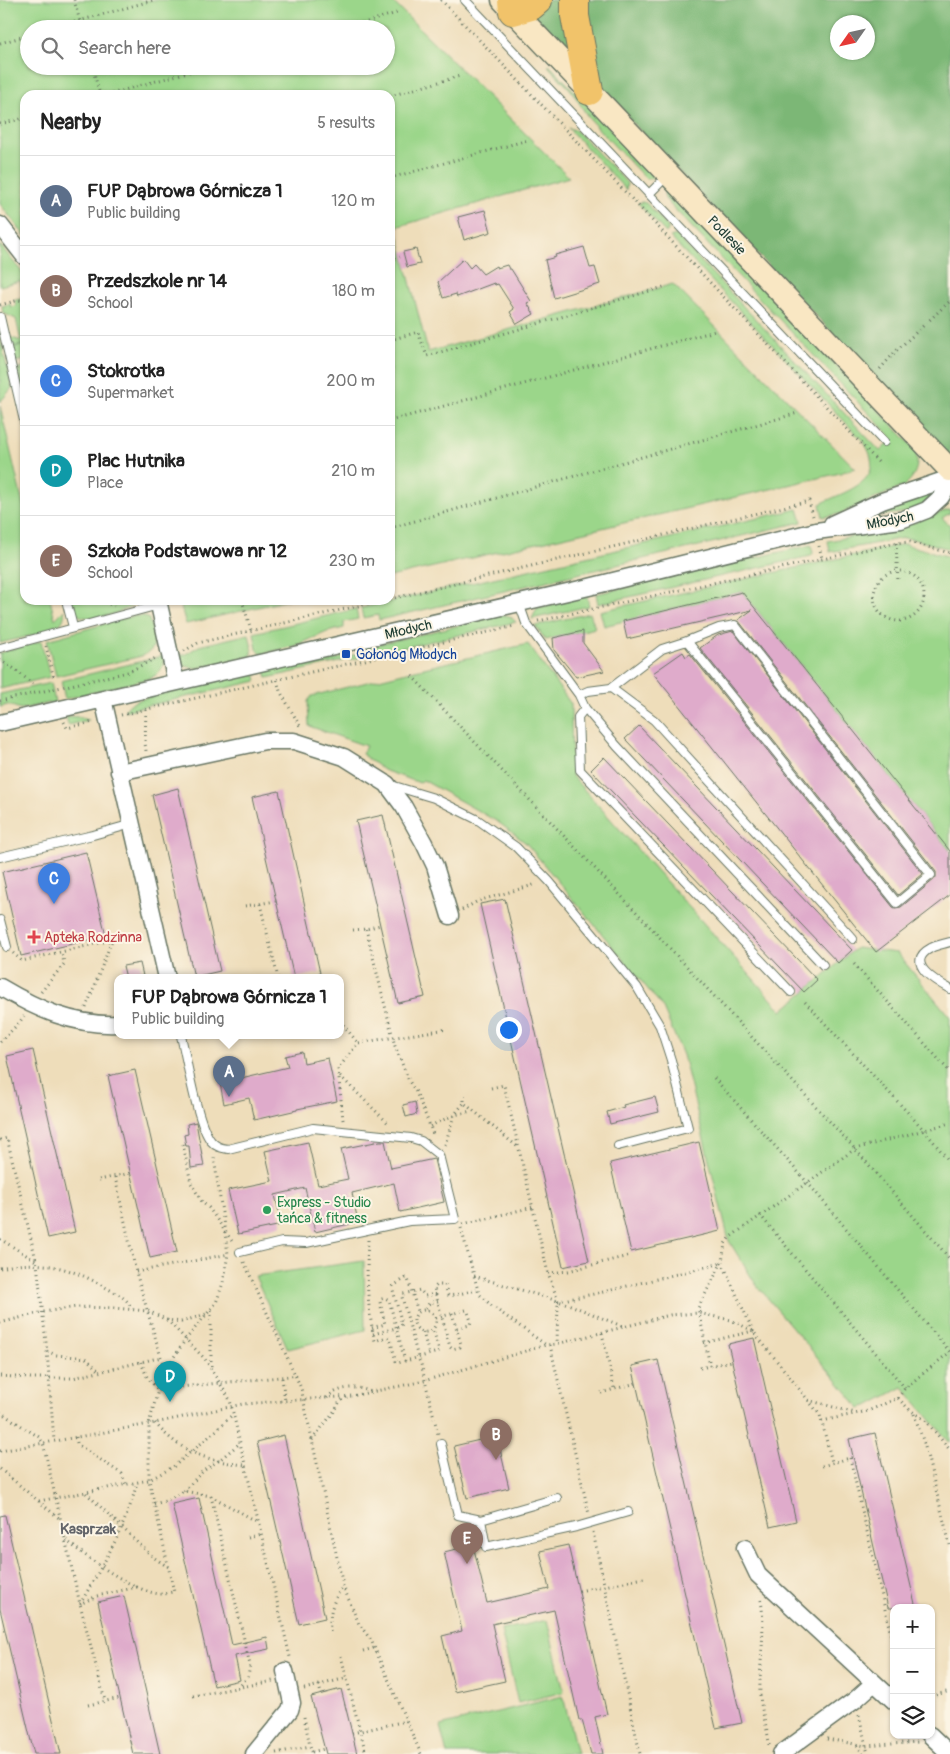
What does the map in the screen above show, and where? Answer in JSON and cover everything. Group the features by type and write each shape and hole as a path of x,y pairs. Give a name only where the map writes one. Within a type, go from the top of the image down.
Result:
{"highway":[{"path":"509,4 531,6 538,0"},
{"path":"575,0 589,90"}],"street":[{"name":"Podlesie","path":"509,4 950,470"},
{"path":"0,225 20,251"},
{"name":"Młodych","path":"816,531 882,501 950,478"},
{"name":"Młodych","path":"0,723 519,603 816,531 901,520 920,514 936,503 950,482"},
{"path":"160,605 176,682"},
{"path":"103,699 166,974"},
{"path":"119,772 265,741 294,742 344,757 387,784 404,807 435,866 450,916"},
{"path":"0,987 31,1004 80,1023 114,1024"},
{"path":"745,1548 758,1575 890,1697"},
{"path":"254,1754 290,1710 292,1702 290,1678"},
{"path":"775,1751 806,1735 855,1700 874,1683"},
{"path":"934,1739 950,1754"}],"lane":[{"name":"Podlesie","path":"465,0 884,442"},
{"path":"650,193 669,174"},
{"path":"0,316 20,403"},
{"path":"519,603 526,624 579,695 585,708 617,746 823,965"},
{"path":"67,605 73,627"},
{"path":"0,648 149,605"},
{"path":"579,695 588,691 612,688 662,649 719,628 735,625 931,875 897,903 688,641"},
{"path":"612,688 654,720 853,938"},
{"path":"585,708 578,718 580,770 791,992"},
{"path":"387,784 434,798 478,820 516,847 549,881 637,987 660,1026 671,1060 688,1128 618,1146"},
{"path":"0,856 93,835 132,824"},
{"path":"0,920 7,947"},
{"path":"950,942 930,948 921,957 920,963 929,977 950,989"},
{"path":"182,1039 202,1126 211,1142 220,1148 228,1148 313,1128 411,1138 421,1141 439,1155 455,1219 408,1221 306,1243 282,1242 240,1252"},
{"path":"441,1444 458,1515 481,1520 557,1498"},
{"path":"481,1520 486,1547 591,1523 628,1512"}],"path":[{"path":"74,0 80,20 154,0"},
{"path":"441,0 631,198 879,463"},
{"path":"373,20 400,12"},
{"path":"0,44 20,38"},
{"path":"94,75 99,90"},
{"path":"125,90 177,75"},
{"path":"395,95 460,76"},
{"path":"0,124 20,119"},
{"path":"395,177 528,140"},
{"path":"395,258 400,257"},
{"path":"395,339 418,332 427,356 667,286"},
{"path":"0,304 20,300"},
{"path":"880,369 896,351 950,301"},
{"path":"395,420 715,331"},
{"path":"395,527 798,413"},
{"path":"395,597 809,501 822,558"},
{"path":"122,715 896,543 910,542 950,553"},
{"path":"896,543 898,582"},
{"path":"898,571 905,572 918,580 924,595 923,602 914,615 908,619 892,620 880,611 874,597 878,582 890,573 898,571"},
{"path":"243,605 251,631"},
{"path":"193,646 363,605"},
{"path":"43,636 54,680"},
{"path":"0,701 128,672 163,656"},
{"path":"0,660 33,684"},
{"path":"412,676 642,918 855,1149 950,1259"},
{"path":"277,680 280,691 305,734 305,745"},
{"path":"146,710 148,735 145,743 149,765"},
{"path":"68,728 93,722"},
{"path":"450,916 478,901 549,881"},
{"path":"245,906 276,902"},
{"path":"260,904 277,974"},
{"path":"353,930 380,925"},
{"path":"366,929 382,1001 401,1063 430,1126 439,1155 443,1152 454,1115 464,1104 464,1095"},
{"path":"80,1023 112,940 119,931"},
{"path":"7,947 22,961 112,940"},
{"path":"0,1042 20,1023 31,1004 64,964 62,952"},
{"path":"854,964 950,1072"},
{"path":"805,1002 924,1130 950,1162"},
{"path":"344,1026 358,1043"},
{"path":"344,1132 338,1069 358,1043 447,1029"},
{"path":"339,1075 399,1136"},
{"path":"714,1078 807,1182 950,1352 905,1388 898,1398 868,1411 822,1421"},
{"path":"491,1088 504,1085 548,1273 558,1302 557,1344"},
{"path":"464,1104 519,1149"},
{"path":"430,1126 454,1115 472,1111"},
{"path":"710,1366 698,1308 722,1262 725,1244 729,1238 855,1149 950,1123"},
{"path":"0,1140 7,1138 36,1262 50,1378 54,1441"},
{"path":"165,1369 219,1296 228,1254 211,1142"},
{"path":"183,1144 191,1183 202,1202 209,1208 240,1252 298,1376 343,1586 359,1624 371,1640 421,1754"},
{"path":"99,1180 131,1173"},
{"path":"115,1176 136,1272 170,1388"},
{"path":"533,1207 460,1225 479,1294 493,1307 548,1345 591,1523 640,1754"},
{"path":"760,1215 905,1388"},
{"path":"369,1230 367,1261 369,1320 375,1341 390,1339 398,1363 438,1352 433,1329"},
{"path":"0,1239 36,1262 60,1267 89,1278 125,1298 132,1309"},
{"path":"136,1272 240,1252"},
{"path":"548,1273 568,1271 628,1256"},
{"path":"0,1268 36,1262"},
{"path":"558,1302 722,1262"},
{"path":"722,1262 754,1331 820,1415 832,1462"},
{"path":"473,1276 558,1302 624,1327"},
{"path":"373,1334 400,1327 402,1324 392,1290 393,1286 406,1278 413,1292 418,1312"},
{"path":"452,1313 461,1344 460,1347 452,1349 434,1288 437,1285 445,1285 450,1296 477,1290"},
{"path":"436,1294 425,1296 420,1290 403,1294 402,1296 441,1444"},
{"path":"372,1328 384,1324 380,1302 381,1299 385,1298 389,1300 405,1361"},
{"path":"426,1309 430,1310 436,1318 435,1326 428,1332 422,1332 418,1330 414,1319 418,1312 426,1309 429,1303 438,1301"},
{"path":"0,1323 43,1312 84,1307 148,1311 167,1320 181,1322 207,1314"},
{"path":"211,1309 211,1367"},
{"path":"436,1318 466,1310 471,1321 470,1325 457,1328"},
{"path":"0,1451 155,1423 243,1404 348,1397 424,1381 548,1345 670,1315 698,1312 731,1320 754,1331"},
{"path":"167,1320 211,1367 230,1400 261,1534 290,1678 312,1753 324,1749"},
{"path":"409,1324 414,1323"},
{"path":"704,1344 754,1331"},
{"path":"422,1332 429,1355"},
{"path":"602,1333 614,1388"},
{"path":"47,1351 56,1355 86,1358 99,1372"},
{"path":"0,1376 73,1378 162,1357"},
{"path":"700,1368 732,1361"},
{"path":"142,1362 148,1377 158,1390"},
{"path":"158,1390 298,1376"},
{"path":"282,1378 285,1401"},
{"path":"600,1393 636,1383"},
{"path":"326,1398 334,1391 362,1387 371,1392"},
{"path":"66,1540 101,1567 138,1587 161,1594 174,1592 149,1480 149,1424 158,1390"},
{"path":"312,1440 333,1414 340,1401 348,1397"},
{"path":"898,1398 914,1413 925,1420 950,1450"},
{"path":"808,1399 858,1414"},
{"path":"0,1412 39,1437 43,1443 80,1604 105,1701"},
{"path":"914,1413 924,1443 950,1545"},
{"path":"39,1501 149,1480 173,1467 232,1414"},
{"path":"155,1423 168,1436 191,1452 218,1461 245,1465"},
{"path":"76,1437 77,1443 122,1474 126,1484"},
{"path":"154,1504 165,1501 184,1491 203,1471 240,1443"},
{"path":"822,1466 852,1458 893,1649"},
{"path":"0,1469 60,1519"},
{"path":"80,1604 122,1526 137,1482"},
{"path":"184,1491 210,1496 258,1522"},
{"path":"85,1492 153,1557 168,1568"},
{"path":"210,1496 250,1665 248,1676 239,1687"},
{"path":"248,1537 261,1534"},
{"path":"758,1575 764,1618 760,1696 768,1733 775,1751"},
{"path":"579,1591 644,1578"},
{"path":"330,1632 329,1619 333,1601 343,1586"},
{"path":"80,1604 97,1596 138,1587"},
{"path":"363,1651 374,1648"},
{"path":"341,1656 366,1754"},
{"path":"193,1696 290,1678 319,1685 347,1678"},
{"path":"319,1685 321,1694"},
{"path":"935,1695 950,1692"},
{"path":"88,1705 120,1698"},
{"path":"855,1700 868,1754"},
{"path":"352,1733 406,1721"},
{"path":"806,1735 866,1746 925,1739"},
{"path":"857,1744 863,1754"},
{"path":"272,1754 310,1746"}],"green space":[{"path":"0,0 391,0 569,177 396,227 428,352 673,284 855,468 395,576 395,90 20,90 20,230 0,204"},
{"path":"548,0 568,0 574,61 529,16"},
{"path":"580,0 950,0 950,457 630,120 604,89 588,47"},
{"path":"549,65 654,173 652,178 646,179 590,120 571,90"},
{"path":"568,128 580,134 627,183 626,190"},
{"path":"669,189 915,449 916,469 904,486 839,514 823,517 820,504 853,488 868,475 871,466 870,455 863,441 670,237 676,235 880,451 893,439 665,199 664,193"},
{"path":"638,203 646,203 668,227 666,233"},
{"path":"0,245 20,270 20,281 0,286"},
{"path":"20,299 20,337 16,319 3,313 2,306 10,304 11,307 16,306 15,300"},
{"path":"0,337 12,388 0,402"},
{"path":"9,337 20,341 20,345 11,347"},
{"path":"20,346 20,361 15,362 12,348"},
{"path":"20,368 20,383 16,369"},
{"path":"0,406 20,492 20,605 51,605 55,619 64,610 64,617 56,627 41,633 0,643"},
{"path":"935,493 924,504 908,512 856,519 899,501"},
{"path":"798,509 802,522 379,620 378,615 363,618 361,608 374,605 395,605 395,600"},
{"path":"950,509 950,513 942,518 950,525 950,549 904,538 830,552 828,541 916,522"},
{"path":"904,544 950,557 950,851 742,592 604,626 600,611"},
{"path":"811,545 813,553 811,556 598,604 596,594"},
{"path":"587,596 589,606 532,619 537,608"},
{"path":"72,605 133,605 110,615 91,618 75,613"},
{"path":"180,605 267,605 186,624"},
{"path":"356,609 358,619 344,622 344,628 327,632 295,646 261,654 257,649 254,633"},
{"path":"590,613 595,628 546,640 535,626"},
{"path":"503,615 510,616 516,622 349,660 348,656 363,653 362,648"},
{"path":"133,616 143,616 149,619 154,636 154,645 148,653 56,676 47,640"},
{"path":"249,634 252,649 251,656 197,668 184,666 178,656 186,654 199,646"},
{"path":"41,641 50,677 0,689 0,653"},
{"path":"528,644 571,704 572,776 782,1011 856,948 897,953 950,1017 950,1443 903,1387 870,1405 860,1408 755,1283 729,1241 683,1055 662,1006 526,843 498,822 423,780 420,783 383,770 362,754 366,746 309,726 308,701 312,696"},
{"path":"163,656 161,669 151,678 65,699 61,681"},
{"path":"328,656 329,661 344,657 344,661 267,678 265,670"},
{"path":"255,672 257,681 124,711 130,704 141,699"},
{"path":"51,683 55,702 21,709 8,705 0,707 0,694"},
{"path":"66,716 79,717 89,720 68,725"},
{"path":"364,1261 365,1330 288,1349 255,1276"},
{"path":"547,1620 564,1692 518,1703 501,1630"},
{"path":"563,1696 577,1754 447,1754 440,1726"}],"building":[{"path":"485,210 491,232 464,240 458,217"},
{"path":"584,247 590,268 595,267 600,284 554,298 545,260 556,257 555,255"},
{"path":"416,249 420,264 407,267 403,252"},
{"path":"463,259 470,268 474,264 483,274 496,266 497,268 507,265 531,301 527,303 534,314 517,324 510,312 514,309 498,284 495,285 494,283 457,297 456,294 443,298 438,282"},
{"path":"742,592 950,851 950,895 876,952 653,673 683,652 686,657 690,654 893,907 901,907 935,879 936,872 738,620 752,610 627,639 623,621"},
{"path":"583,631 583,643 604,671 576,677 554,650 553,638"},
{"path":"733,631 923,874 898,895 700,648 718,635"},
{"path":"639,726 852,950 838,963 625,739"},
{"path":"604,757 817,980 804,992 591,770"},
{"path":"178,788 220,971 207,974 193,974 152,795"},
{"path":"279,791 320,973 293,974 252,797"},
{"path":"383,815 425,997 398,1003 356,821"},
{"path":"86,852 106,936 21,956 2,872"},
{"path":"505,899 589,1261 563,1267 480,904"},
{"path":"140,963 143,974 125,974 123,966"},
{"path":"33,1050 75,1232 48,1238 7,1056"},
{"path":"302,1052 304,1063 328,1058 337,1101 254,1120 249,1098 224,1104 220,1083 288,1067 285,1056"},
{"path":"135,1070 177,1252 150,1258 108,1076"},
{"path":"655,1097 659,1112 610,1124 607,1112 624,1107 623,1105"},
{"path":"415,1102 417,1114 406,1117 403,1105"},
{"path":"196,1122 204,1166 191,1168 189,1146 186,1146 184,1135 188,1134 187,1124"},
{"path":"385,1141 391,1168 434,1159 444,1202 400,1212 394,1183 352,1193 358,1222 315,1232 305,1188 275,1195 282,1225 238,1234 228,1190 272,1181 265,1151 308,1142 318,1185 348,1179 341,1149"},
{"path":"699,1142 720,1231 631,1252 610,1163"},
{"path":"754,1338 796,1521 770,1527 728,1344"},
{"path":"658,1360 742,1723 716,1728 632,1366"},
{"path":"875,1433 915,1604 890,1604 890,1608 888,1608 849,1439"},
{"path":"284,1435 325,1618 299,1624 257,1442"},
{"path":"497,1436 509,1488 467,1498 454,1446"},
{"path":"199,1498 232,1645 267,1637 269,1649 235,1656 240,1680 214,1686 172,1504"},
{"path":"5,1515 61,1754 34,1754 0,1609 0,1516"},
{"path":"473,1545 487,1603 549,1589 540,1551 568,1545 607,1714 595,1717 603,1754 591,1754 582,1720 579,1720 554,1610 492,1624 505,1681 455,1692 442,1636 462,1631 444,1552"},
{"path":"124,1596 160,1754 133,1754 98,1602"},
{"path":"341,1689 357,1754 326,1754 311,1697"}],"place":[{"name":"Gołonóg Młodych","path":"346,654"},
{"name":"Stokrotka","path":"54,904"},
{"name":"Apteka Rodzinna","path":"34,937"},
{"name":"FUP Dąbrowa Górnicza 1","path":"229,1097"},
{"name":"Express - Studio tańca & fitness","path":"267,1210"},
{"name":"Plac Hutnika","path":"170,1402"},
{"name":"Przedszkole nr 14","path":"496,1460"},
{"name":"Szkoła Podstawowa nr 12","path":"467,1564"}],"district":[{"name":"Kasprzak","path":"88,1529"}]}
